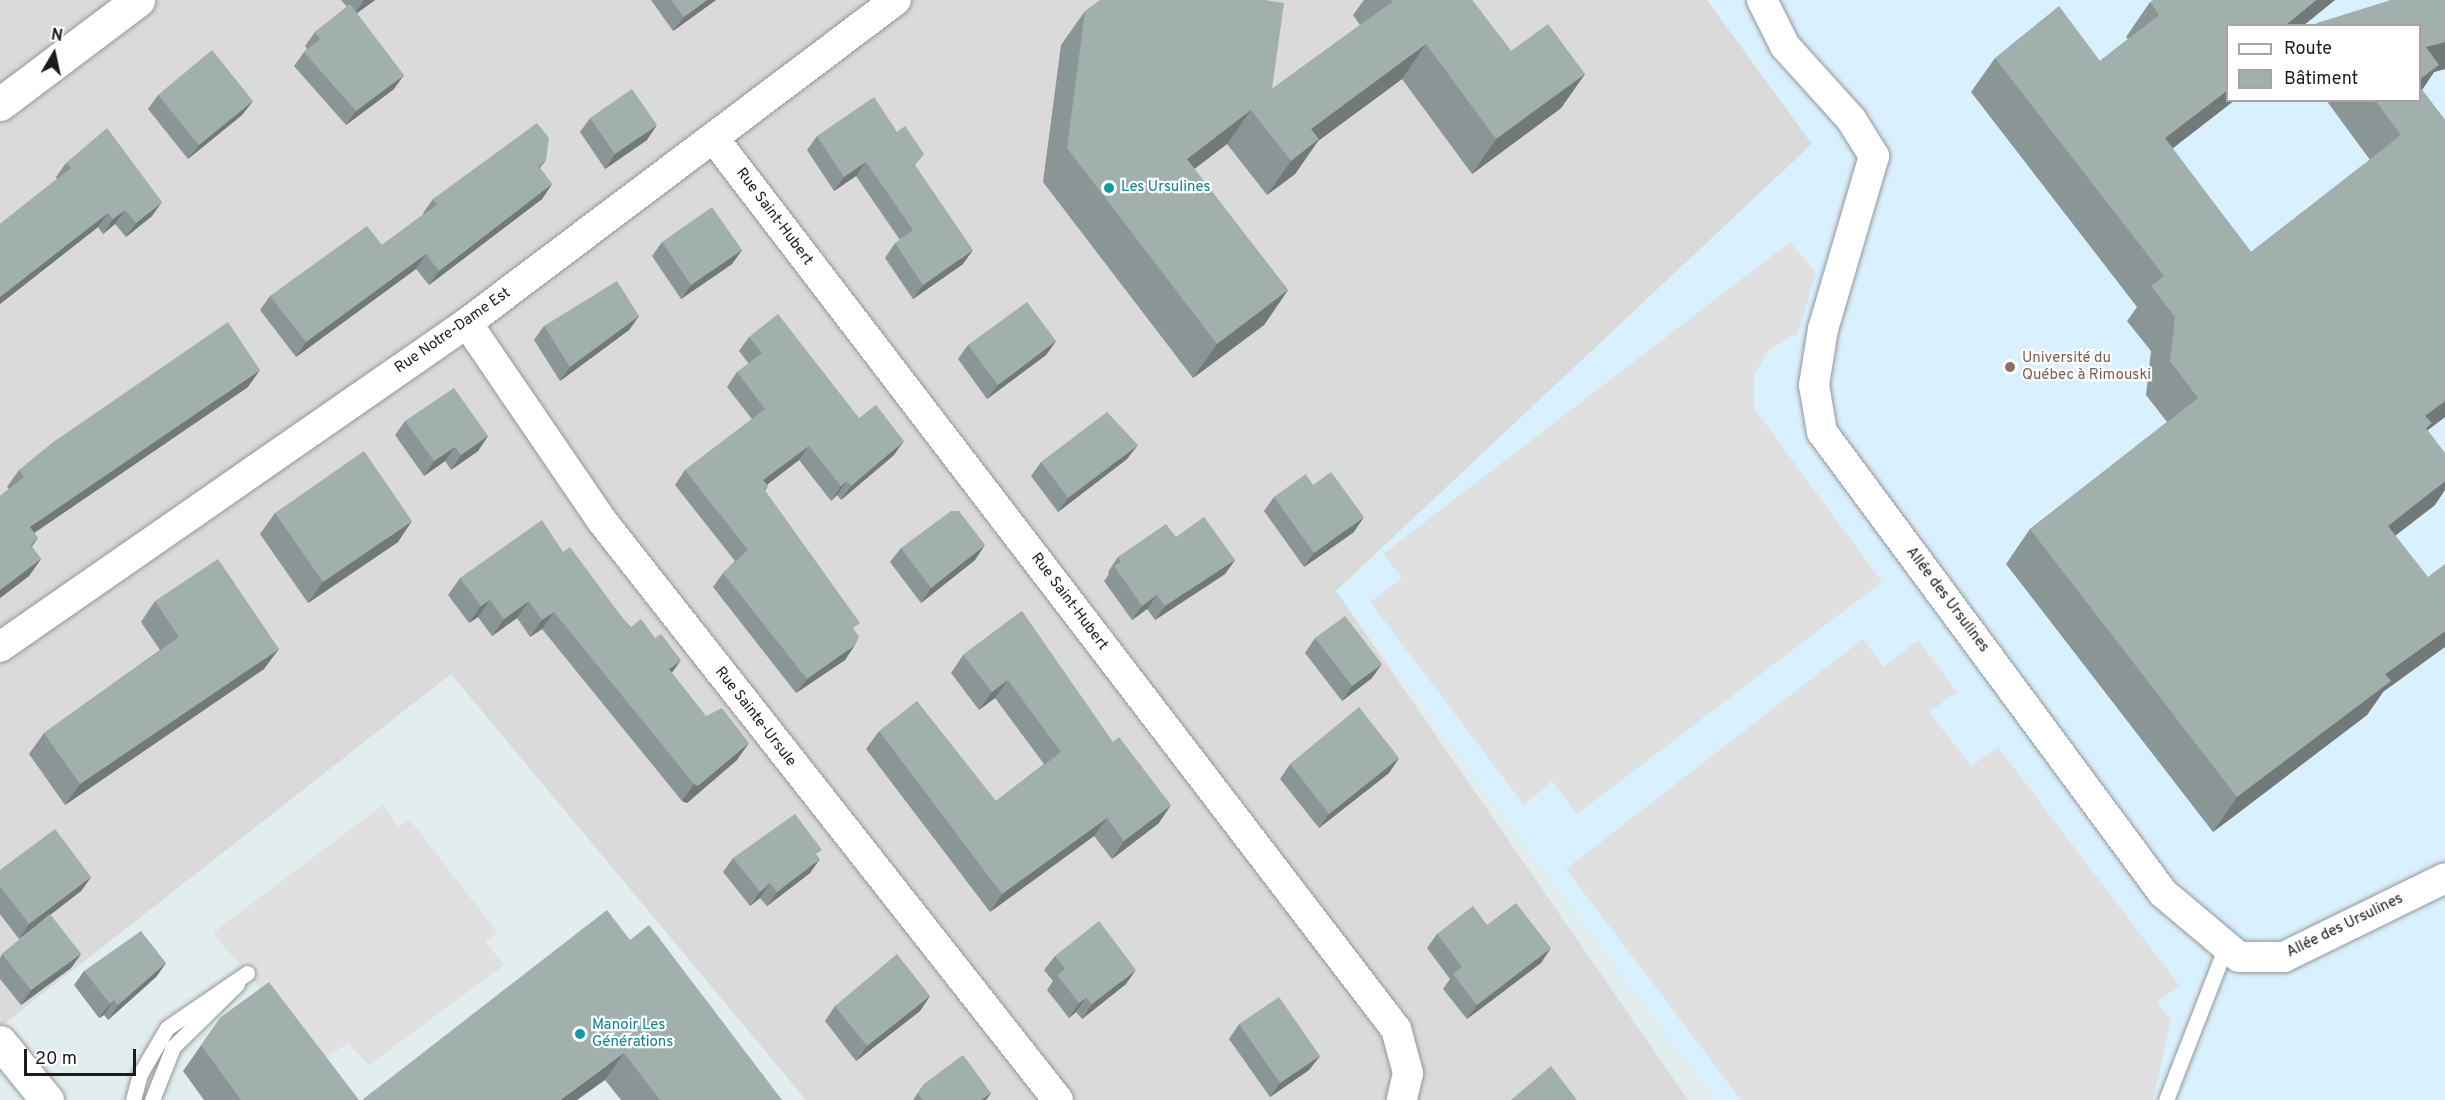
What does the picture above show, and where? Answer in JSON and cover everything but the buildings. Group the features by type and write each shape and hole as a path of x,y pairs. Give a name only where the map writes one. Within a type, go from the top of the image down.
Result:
{"street":[{"path":"0,104 138,0"},
{"name":"Rue Notre-Dame Est","path":"0,647 467,323 715,140 896,0"},
{"name":"Allée des Ursulines","path":"1762,0 1785,46 1851,119 1874,156 1823,328 1814,385 1822,432 2163,893 2239,957 2284,957 2445,878"},
{"name":"Rue Saint-Hubert","path":"715,140 1396,1029 1405,1086"},
{"name":"Rue Sainte-Ursule","path":"467,323 602,521 1058,1100"},
{"path":"0,1042 47,1100"}],"lane":[{"path":"2166,1100 2226,946"},
{"path":"133,1100 140,1074 167,1028 247,973 173,1047 152,1100"}],"shaded area":[{"path":"0,0 1707,0 1812,144 1336,591 1688,1100 806,1100 451,674 0,1027"},
{"name":"Université du Québec à Rimouski","path":"1707,0 2445,0 2445,1100 1716,1100 1336,591 1812,144"},
{"path":"1790,242 1816,273 1798,333 1769,349 1754,375 1754,408 1882,582 1577,814 1552,781 1524,805 1370,602 1402,578 1383,554"},
{"path":"1863,639 1884,667 1918,640 1957,692 1929,712 1971,766 1998,747 2179,985 2157,1002 2171,1020 2153,1100 1741,1100 1566,869"},
{"path":"383,805 398,827 410,820 498,933 485,941 504,965 369,1065 348,1043 321,1060 213,933"}],"place":[{"name":"Les Ursulines","path":"1109,188"},
{"name":"Université du Québec à Rimouski","path":"2010,367"},
{"name":"Manoir Les Générations","path":"580,1034"}]}
